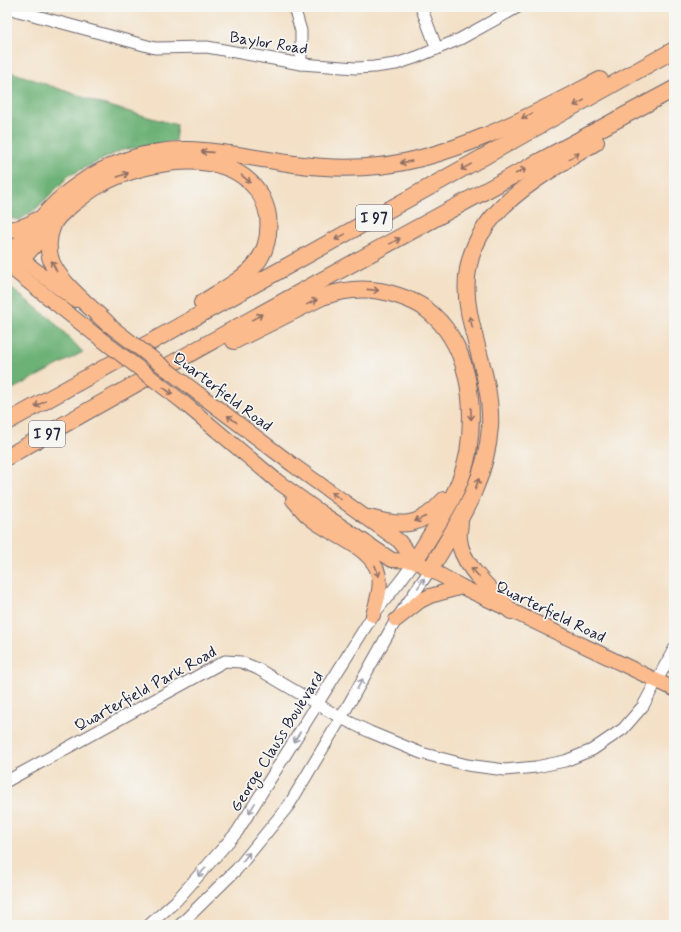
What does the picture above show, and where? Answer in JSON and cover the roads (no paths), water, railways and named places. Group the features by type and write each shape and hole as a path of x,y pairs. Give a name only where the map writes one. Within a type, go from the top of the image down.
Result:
{"highway":[{"path":"11,259 49,219 74,188 94,175 117,164 142,156 186,150 213,152 325,167 353,168 409,162 434,155 528,116 674,41"},
{"name":"I 97","path":"7,422 674,50"},
{"name":"I 97","path":"7,457 501,182 674,88"},
{"path":"430,570 475,491 484,467 488,447 490,403 487,381 468,311 466,289 467,269 473,248 482,230 495,214 512,198 558,165 674,94"},
{"path":"7,229 20,228 49,219 64,212 100,184 121,175 166,163 187,161 220,165 236,171 245,177 254,186 262,198 267,212 269,228 267,244 262,256 251,270 73,386"},
{"path":"49,219 49,253 55,270 61,279 109,325"},
{"path":"88,411 250,334 334,292 373,290 391,293 410,300 425,308 446,328 454,340 463,361 471,400 471,427 467,454 458,484 415,561"},
{"path":"368,518 396,524 410,523 419,520 437,508 458,484"},
{"path":"460,519 459,539 466,560 472,570 511,611"}],"main road":[{"name":"Quarterfield Road","path":"11,259 109,325 293,465 399,541 415,561 462,587 674,689"},
{"name":"Quarterfield Road","path":"11,259 93,333 184,403 277,481 392,560 415,561"},
{"path":"277,481 309,518 353,545 370,558 377,567 380,576 380,587 373,615"},
{"path":"396,620 420,601 430,596 462,587"}],"street":[{"path":"294,7 301,31 301,64"},
{"path":"421,7 437,49"},
{"name":"Baylor Road","path":"7,8 155,48 207,48 301,64 374,68 396,64 437,49 460,39 518,7"},
{"name":"George Clauss Boulevard","path":"149,925 176,901 237,832 373,615 415,561"},
{"path":"180,925 237,869 290,804 341,718 396,620 430,570"},
{"name":"Quarterfield Park Road","path":"7,781 225,661 241,662 258,669 341,718 370,732 421,753 467,765 505,770 536,767 565,761 592,750 623,729 643,706 674,649"}]}
